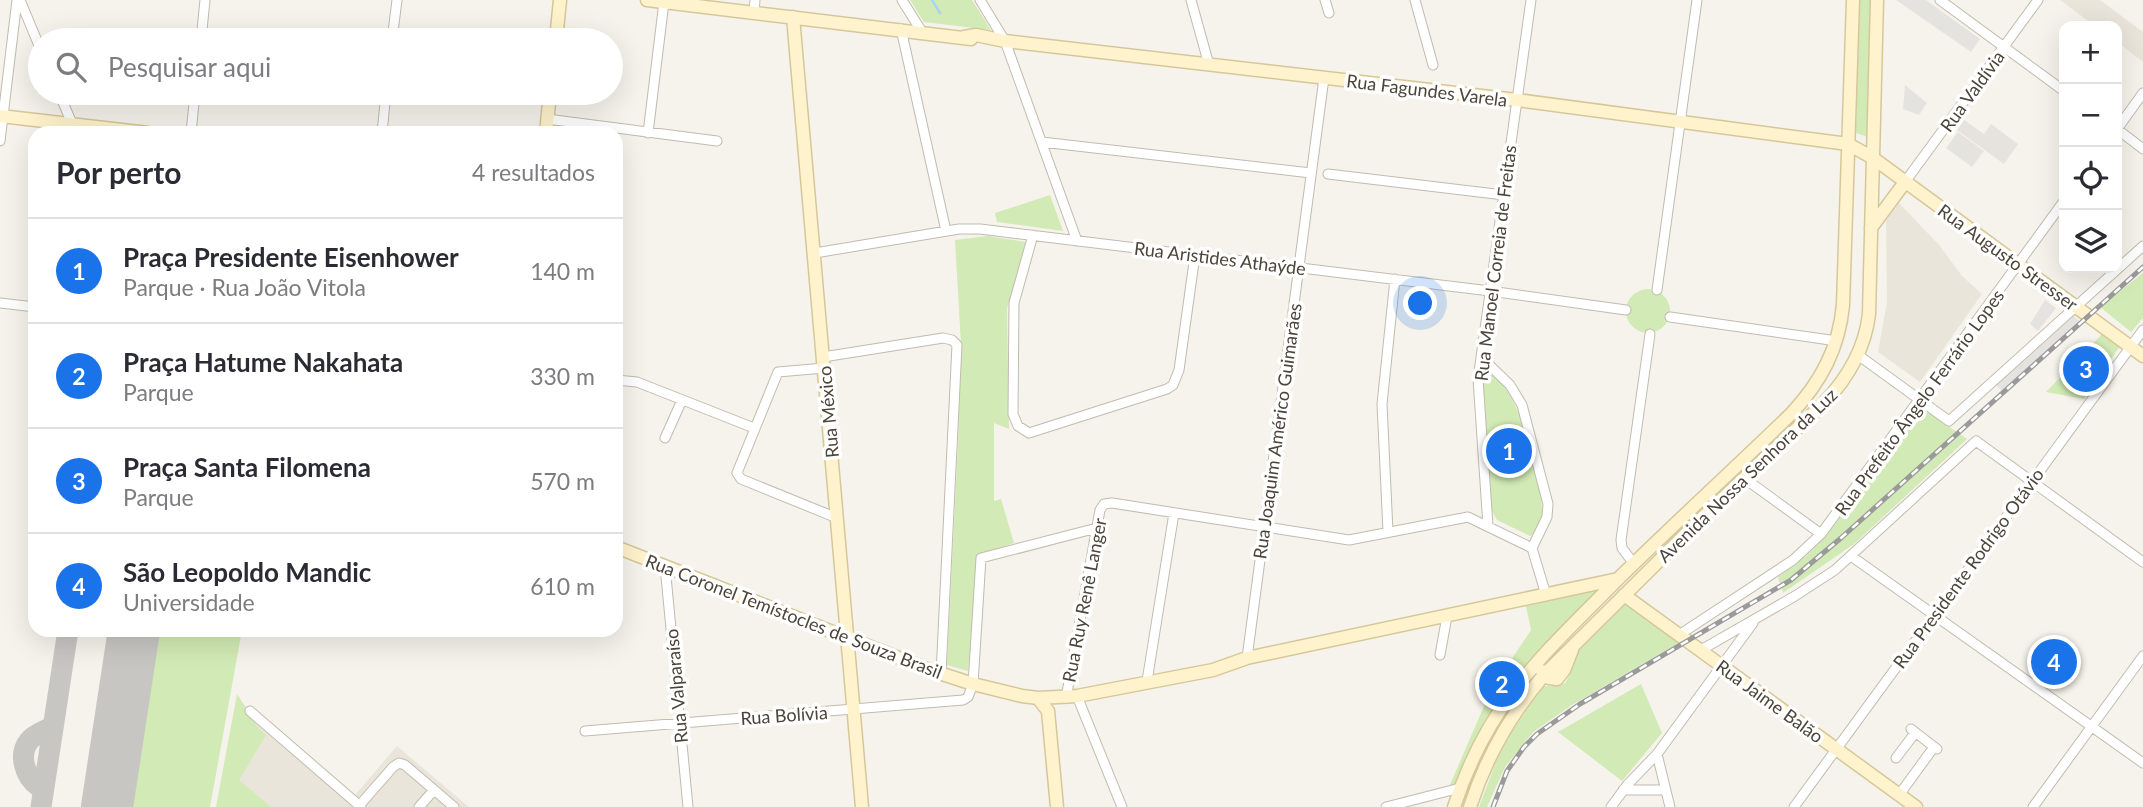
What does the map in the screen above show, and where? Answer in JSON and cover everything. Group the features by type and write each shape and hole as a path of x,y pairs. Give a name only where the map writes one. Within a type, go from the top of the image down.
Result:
{"main road":[{"path":"557,28 560,0"},
{"name":"Rua Fagundes Varela","path":"647,0 754,6 793,17 964,37 976,35 1005,41 1517,100 1849,144"},
{"name":"Avenida Nossa Senhora da Luz","path":"1454,807 1486,730 1514,687 1618,579 1801,403 1822,373 1837,341 1842,320 1853,0"},
{"name":"Avenida Nossa Senhora da Luz","path":"1470,807 1496,743 1524,700 1545,675 1624,594 1832,394 1858,355 1868,326 1877,0"},
{"name":"Rua México","path":"793,17 862,807"},
{"path":"1851,55 1875,56"},
{"path":"1850,83 1875,84"},
{"path":"546,126 549,105"},
{"path":"1,117 56,126"},
{"name":"Rua Augusto Stresser","path":"1849,144 1905,181 2143,356"},
{"path":"1871,228 1905,181"},
{"path":"1844,286 1858,295 1867,291 1870,284"},
{"path":"1668,530 1677,532 1675,545"},
{"name":"Rua Coronel Temístocles de Souza Brasil","path":"623,550 942,674 973,684 1038,698 1071,697 1213,670 1247,658 1618,579"},
{"name":"Rua Jaime Balão","path":"1624,594 1916,807"},
{"path":"850,663 864,653 887,653"},
{"path":"1543,654 1540,666 1545,675"},
{"path":"1049,717 1055,705 1071,697"},
{"path":"1038,698 1046,706 1049,717 1057,807"}],"street":[{"path":"18,0 31,28"},
{"path":"0,141 18,0"},
{"path":"202,28 205,0"},
{"path":"394,28 397,0"},
{"path":"902,0 922,32"},
{"path":"980,0 1005,41 1077,241"},
{"path":"1191,0 1209,65"},
{"path":"1325,0 1329,13"},
{"path":"1415,0 1433,65"},
{"name":"Rua Manoel Correia de Freitas","path":"1488,526 1478,384 1531,0"},
{"path":"1657,290 1697,0"},
{"path":"1940,0 2059,87"},
{"name":"Rua Valdívia","path":"1905,181 2039,0"},
{"path":"648,133 664,2"},
{"path":"901,29 947,231"},
{"name":"Rua Joaquim Américo Guimarães","path":"1247,658 1324,78"},
{"path":"2122,122 2143,93"},
{"path":"65,105 74,126"},
{"path":"192,126 194,105"},
{"path":"383,126 385,105"},
{"path":"547,119 598,126"},
{"path":"623,130 717,141"},
{"path":"2122,133 2143,149"},
{"path":"1042,142 1311,173"},
{"path":"1328,174 1504,194"},
{"name":"Rua Prefeito Ângelo Ferrário Lopes","path":"1679,635 1793,560 1821,534 2059,208"},
{"name":"Rua Aristides Athaýde","path":"814,253 947,231 980,229 1490,290 1626,310"},
{"path":"1033,235 1013,313 1013,414 1018,426 1029,433 1167,390 1173,385 1179,370 1195,255"},
{"path":"1858,355 1949,421 2143,246"},
{"path":"1388,533 1382,404 1395,279"},
{"path":"0,303 28,306"},
{"path":"1670,317 1837,341"},
{"name":"Rua Presidente Rodrigo Otávio","path":"1794,807 2143,330"},
{"path":"1634,564 1622,548 1621,540 1650,334"},
{"path":"837,518 738,476 737,470 778,372 943,338 955,342 958,349 942,674"},
{"path":"1481,357 1510,385 1525,415 1549,511 1532,548 1546,595"},
{"path":"623,380 634,381 754,428"},
{"path":"665,438 682,400"},
{"path":"1701,650 1815,584 1851,556 1976,441 2143,562"},
{"path":"1744,478 1821,534"},
{"name":"Rua Ruy Renê Langer","path":"1071,697 1100,510 1104,504 1112,503 1174,513"},
{"path":"1147,681 1174,513 1349,540 1468,517 1532,548"},
{"path":"973,684 981,558 1097,528"},
{"path":"1851,556 2143,763"},
{"name":"Rua Valparaíso","path":"664,566 688,807"},
{"path":"1440,655 1447,616"},
{"path":"1613,804 1657,754 1756,619"},
{"path":"2034,807 2143,656"},
{"name":"Rua Bolívia","path":"585,731 957,702 968,697 973,684"},
{"path":"1071,697 1122,807"},
{"path":"250,711 360,806 399,763 405,765 454,807"},
{"path":"1896,758 1913,731 1936,748 1899,794"},
{"path":"1657,754 1670,807"},
{"path":"1386,807 1460,788"},
{"path":"419,807 434,790"},
{"path":"1623,790 1665,790"},
{"path":"1613,804 1637,790"}],"shaded area":[{"path":"1896,0 1926,0 1980,39 1971,52"},
{"path":"2060,0 2100,0 2143,32 2143,62 2122,46 2122,21 2088,21"},
{"path":"1905,85 1927,103 1919,115 1903,109"},
{"path":"1964,120 1984,134 1991,124 2018,144 2004,164 1957,130"},
{"path":"1958,132 1984,151 1972,167 1946,148"},
{"path":"1899,203 1940,246 1962,276 1982,294 1920,382 1878,352 1887,302 1886,221"},
{"path":"2045,300 2056,308 2038,331 2030,324"},
{"path":"2072,314 2080,322 2002,391 1996,385"},
{"path":"241,701 355,795 397,746 469,807 233,807"}],"green space":[{"path":"910,0 972,0 991,30 924,22"},
{"path":"1859,0 1870,0 1867,137 1856,133"},
{"path":"1050,195 1063,231 997,222 995,213"},
{"path":"988,236 1026,242 1007,309 1009,429 994,423 994,501 1001,499 1014,543 978,555 968,671 947,665 961,344 955,240"},
{"path":"2143,273 2143,318 2131,332 2100,307"},
{"path":"1648,289 1664,295 1670,311 1664,327 1648,333 1632,327 1626,311 1632,295"},
{"path":"2104,332 2120,346 2084,399 2046,392"},
{"path":"1491,374 1511,398 1520,416 1533,457 1542,513 1538,531 1530,536 1497,520 1492,511 1483,381"},
{"path":"1922,408 1967,439 1854,544 1783,593 1778,577 1823,539"},
{"path":"1602,589 1530,659 1503,692 1484,722 1457,785 1449,787 1491,690 1531,630 1526,606"},
{"path":"1622,602 1680,642 1572,705 1533,732 1505,767 1487,807 1479,807 1502,746 1543,686 1565,683 1571,673 1577,648"},
{"path":"155,637 241,637 210,807 128,807"},
{"path":"1641,684 1662,733 1622,781 1558,732"},
{"path":"237,694 266,735 239,780 271,807 216,807"}],"waterway":[{"path":"932,0 940,13"}],"taxiway":[{"path":"41,807 67,637"},
{"path":"45,780 38,786 33,782 25,765 24,753 31,738 53,726"}],"runway":[{"path":"107,807 133,637"}],"railway":[{"path":"1493,807 1507,771 1537,734 1580,704 1791,580 2143,267"}],"place":[{"name":"Praça Santa Filomena","path":"2086,369"},
{"name":"Praça Presidente Eisenhower","path":"1509,451"},
{"name":"São Leopoldo Mandic","path":"2054,662"},
{"name":"Praça Hatume Nakahata","path":"1502,684"}]}
